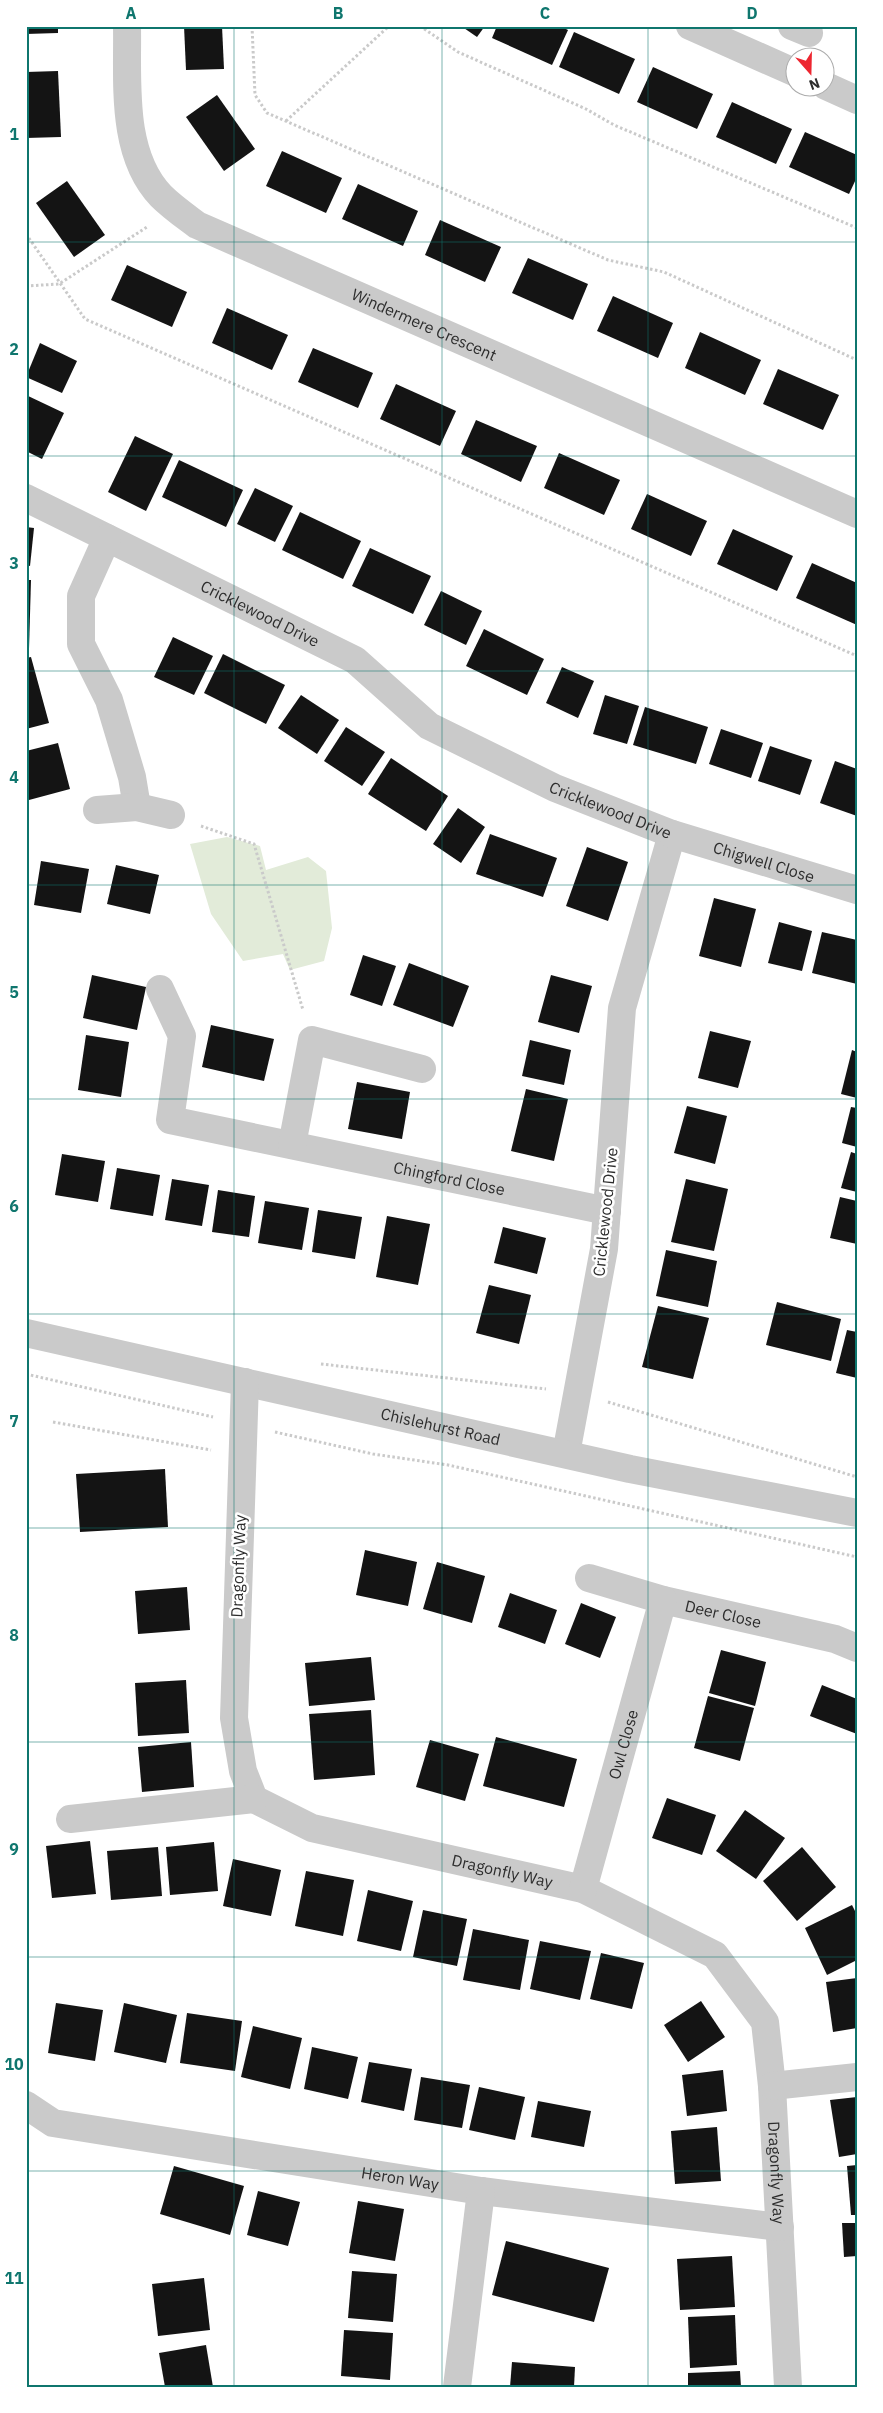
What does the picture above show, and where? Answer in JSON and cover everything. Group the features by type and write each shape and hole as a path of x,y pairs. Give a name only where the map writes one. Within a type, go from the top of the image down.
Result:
{"street":[{"name":"Windermere Crescent","path":"126,26 129,106 133,138 142,165 160,195 197,226 857,514"},
{"path":"690,26 786,69"},
{"path":"836,91 857,100"},
{"name":"Cricklewood Drive","path":"26,498 355,660 429,726 555,788 672,834 622,1008 604,1249 566,1454"},
{"path":"107,538 81,596 81,644 109,700 132,777 137,806"},
{"path":"97,810 137,806 171,815"},
{"name":"Chigwell Close","path":"672,834 857,890"},
{"name":"Chingford Close","path":"160,989 182,1036 170,1120 607,1211"},
{"path":"292,1145 312,1040 422,1068"},
{"name":"Chislehurst Road","path":"26,1333 566,1454 857,1513"},
{"name":"Dragonfly Way","path":"245,1382 241,1456 234,1718 243,1770 254,1799 312,1828 583,1889 715,1955 765,2022 772,2086 788,2387"},
{"name":"Deer Close","path":"588,1578 663,1600 835,1639 857,1648"},
{"name":"Owl Close","path":"583,1889 663,1600"},
{"path":"70,1819 254,1799"},
{"path":"772,2086 857,2077"},
{"name":"Heron Way","path":"26,2105 53,2123 482,2191 780,2227"},
{"path":"458,2387 482,2191"}],"path":[{"path":"252,26 254,95 267,113 608,260 664,272 857,360"},
{"path":"286,121 389,26"},
{"path":"420,26 458,52 586,109 614,125 857,228"},
{"path":"26,286 59,284 149,226 171,204"},
{"path":"26,234 85,319 857,656"},
{"path":"171,815 254,844 312,1040"},
{"path":"316,1364 577,1393 857,1477"},
{"path":"26,1374 219,1419"},
{"path":"53,1422 241,1456"},
{"path":"267,1430 373,1454 448,1465 857,1557"}],"green space":[{"path":"227,837 260,846 266,870 308,857 326,871 332,928 324,961 290,970 283,954 243,961 211,914 190,844"}],"building":[{"path":"26,26 58,26 58,33 26,34"},
{"path":"184,26 222,26 224,69 186,70"},
{"path":"461,26 485,26 477,37"},
{"path":"497,26 560,26 568,30 552,65 492,38"},
{"path":"574,32 635,59 619,94 559,67"},
{"path":"653,67 713,94 697,129 637,102"},
{"path":"58,71 61,137 26,138 26,72"},
{"path":"217,95 255,149 224,171 186,117"},
{"path":"732,102 792,129 776,164 716,137"},
{"path":"805,132 857,155 857,177 849,194 789,167"},
{"path":"282,151 342,178 326,213 266,186"},
{"path":"67,181 105,235 74,257 36,203"},
{"path":"358,184 418,211 403,246 342,219"},
{"path":"440,220 501,247 485,282 425,255"},
{"path":"528,258 588,284 573,320 512,293"},
{"path":"127,265 187,292 172,327 111,300"},
{"path":"613,296 673,323 658,358 597,331"},
{"path":"227,308 288,335 272,370 212,343"},
{"path":"700,332 761,360 745,395 685,368"},
{"path":"40,343 77,361 62,393 26,377"},
{"path":"313,348 373,373 358,408 298,382"},
{"path":"778,369 839,395 823,430 763,404"},
{"path":"396,384 456,411 440,446 380,419"},
{"path":"26,395 64,413 42,459 26,451"},
{"path":"476,420 537,446 521,482 461,454"},
{"path":"135,436 173,454 146,511 108,492"},
{"path":"559,453 620,480 604,515 544,488"},
{"path":"179,460 243,490 226,527 162,497"},
{"path":"255,488 293,506 275,542 237,524"},
{"path":"647,494 707,521 691,556 631,529"},
{"path":"300,512 361,541 343,579 282,550"},
{"path":"26,527 34,528 30,566 26,565"},
{"path":"733,529 793,556 777,591 717,564"},
{"path":"370,548 431,576 413,614 352,586"},
{"path":"812,563 857,583 857,625 796,598"},
{"path":"26,580 31,580 29,649 26,649"},
{"path":"441,591 482,611 466,645 424,625"},
{"path":"484,629 544,659 527,695 466,666"},
{"path":"173,637 213,656 194,695 154,677"},
{"path":"223,654 285,685 266,724 204,693"},
{"path":"31,657 49,723 26,729 26,658"},
{"path":"562,667 594,681 578,718 546,703"},
{"path":"301,695 339,720 317,754 278,728"},
{"path":"605,695 639,706 627,744 593,734"},
{"path":"645,707 708,727 696,764 633,745"},
{"path":"346,727 385,752 362,786 324,761"},
{"path":"721,729 763,743 751,778 709,764"},
{"path":"58,743 70,789 29,800 26,790 26,751"},
{"path":"770,746 812,760 800,795 758,781"},
{"path":"391,758 448,796 426,831 368,794"},
{"path":"835,761 857,769 857,816 820,803"},
{"path":"458,808 485,827 461,863 433,844"},
{"path":"490,834 557,858 543,897 476,874"},
{"path":"587,847 628,862 608,921 566,906"},
{"path":"41,861 89,869 81,913 34,905"},
{"path":"116,865 159,875 150,914 107,904"},
{"path":"714,898 756,909 741,967 699,956"},
{"path":"779,922 812,931 802,971 768,963"},
{"path":"822,932 857,940 857,984 812,973"},
{"path":"363,955 396,966 382,1006 350,995"},
{"path":"409,963 469,986 453,1027 393,1005"},
{"path":"92,975 146,987 137,1030 83,1018"},
{"path":"551,975 592,986 579,1033 538,1022"},
{"path":"211,1025 274,1039 264,1081 202,1067"},
{"path":"710,1031 751,1041 738,1088 698,1078"},
{"path":"86,1035 129,1042 121,1097 78,1090"},
{"path":"530,1040 571,1050 564,1085 522,1076"},
{"path":"852,1050 857,1052 857,1098 841,1094"},
{"path":"357,1082 410,1092 402,1139 348,1129"},
{"path":"526,1089 568,1099 554,1161 511,1151"},
{"path":"687,1106 727,1116 715,1164 674,1153"},
{"path":"851,1107 857,1108 857,1147 842,1143"},
{"path":"851,1152 857,1154 857,1192 841,1188"},
{"path":"62,1154 105,1161 98,1202 55,1195"},
{"path":"117,1168 160,1175 153,1216 110,1209"},
{"path":"172,1179 209,1185 202,1226 165,1220"},
{"path":"686,1179 728,1189 714,1251 671,1242"},
{"path":"218,1190 255,1196 249,1237 212,1232"},
{"path":"840,1197 857,1201 857,1244 830,1238"},
{"path":"265,1201 309,1208 302,1250 258,1243"},
{"path":"318,1210 362,1217 355,1259 312,1252"},
{"path":"387,1216 430,1224 418,1285 376,1277"},
{"path":"503,1227 546,1238 537,1274 494,1263"},
{"path":"666,1250 717,1261 708,1307 656,1296"},
{"path":"489,1285 531,1295 519,1344 476,1333"},
{"path":"777,1302 841,1319 831,1361 766,1345"},
{"path":"658,1306 709,1318 693,1379 642,1367"},
{"path":"847,1330 857,1332 857,1378 836,1373"},
{"path":"165,1469 168,1527 80,1532 76,1474"},
{"path":"365,1550 417,1562 408,1606 356,1595"},
{"path":"437,1562 485,1576 472,1623 423,1609"},
{"path":"187,1587 190,1630 138,1634 135,1591"},
{"path":"510,1593 557,1610 545,1644 498,1627"},
{"path":"581,1603 616,1617 600,1658 565,1644"},
{"path":"721,1650 766,1662 755,1706 709,1693"},
{"path":"371,1657 375,1700 309,1706 305,1663"},
{"path":"186,1680 189,1733 138,1736 135,1683"},
{"path":"822,1685 857,1699 857,1734 810,1716"},
{"path":"708,1696 754,1708 740,1761 694,1748"},
{"path":"371,1710 375,1775 314,1780 309,1714"},
{"path":"496,1737 577,1759 564,1807 483,1786"},
{"path":"430,1740 479,1754 465,1801 416,1787"},
{"path":"191,1742 194,1787 142,1792 138,1747"},
{"path":"667,1798 716,1815 702,1855 652,1838"},
{"path":"745,1810 785,1838 756,1879 716,1851"},
{"path":"90,1841 96,1894 52,1898 46,1846"},
{"path":"214,1842 218,1891 170,1895 166,1847"},
{"path":"158,1847 162,1896 111,1900 107,1851"},
{"path":"802,1847 836,1887 797,1921 763,1881"},
{"path":"233,1859 281,1870 271,1916 223,1906"},
{"path":"306,1871 354,1880 343,1936 295,1926"},
{"path":"368,1890 413,1901 401,1951 357,1941"},
{"path":"852,1905 857,1915 857,1960 827,1975 805,1928"},
{"path":"423,1910 467,1919 457,1966 413,1957"},
{"path":"473,1929 529,1940 520,1990 463,1980"},
{"path":"540,1941 591,1951 580,2000 530,1989"},
{"path":"601,1953 644,1963 632,2009 590,1999"},
{"path":"857,1978 857,2028 833,2032 826,1982"},
{"path":"701,2001 725,2037 688,2062 664,2025"},
{"path":"56,2003 103,2010 95,2061 48,2053"},
{"path":"124,2003 177,2015 166,2063 114,2052"},
{"path":"187,2013 242,2021 235,2071 180,2063"},
{"path":"253,2026 302,2038 290,2089 241,2077"},
{"path":"312,2047 358,2057 348,2099 304,2089"},
{"path":"369,2062 412,2069 404,2111 361,2102"},
{"path":"723,2070 727,2111 687,2116 682,2075"},
{"path":"421,2077 470,2085 462,2128 414,2120"},
{"path":"479,2087 525,2097 515,2140 469,2130"},
{"path":"857,2097 857,2154 839,2157 830,2100"},
{"path":"538,2101 591,2111 584,2147 531,2137"},
{"path":"717,2127 721,2181 675,2184 671,2131"},
{"path":"857,2165 857,2215 851,2215 847,2166"},
{"path":"174,2166 244,2186 230,2235 160,2214"},
{"path":"258,2191 300,2202 288,2246 247,2235"},
{"path":"358,2201 404,2209 395,2261 349,2253"},
{"path":"842,2223 857,2223 857,2256 844,2257"},
{"path":"506,2241 609,2268 594,2322 492,2295"},
{"path":"732,2256 735,2307 680,2310 677,2259"},
{"path":"352,2271 397,2274 393,2322 348,2318"},
{"path":"204,2278 210,2330 158,2336 152,2284"},
{"path":"735,2315 737,2365 690,2368 688,2317"},
{"path":"344,2330 393,2333 390,2380 341,2376"},
{"path":"206,2345 213,2387 165,2387 159,2353"},
{"path":"512,2362 575,2367 574,2387 510,2387"},
{"path":"740,2371 741,2387 688,2387 688,2373"}]}
